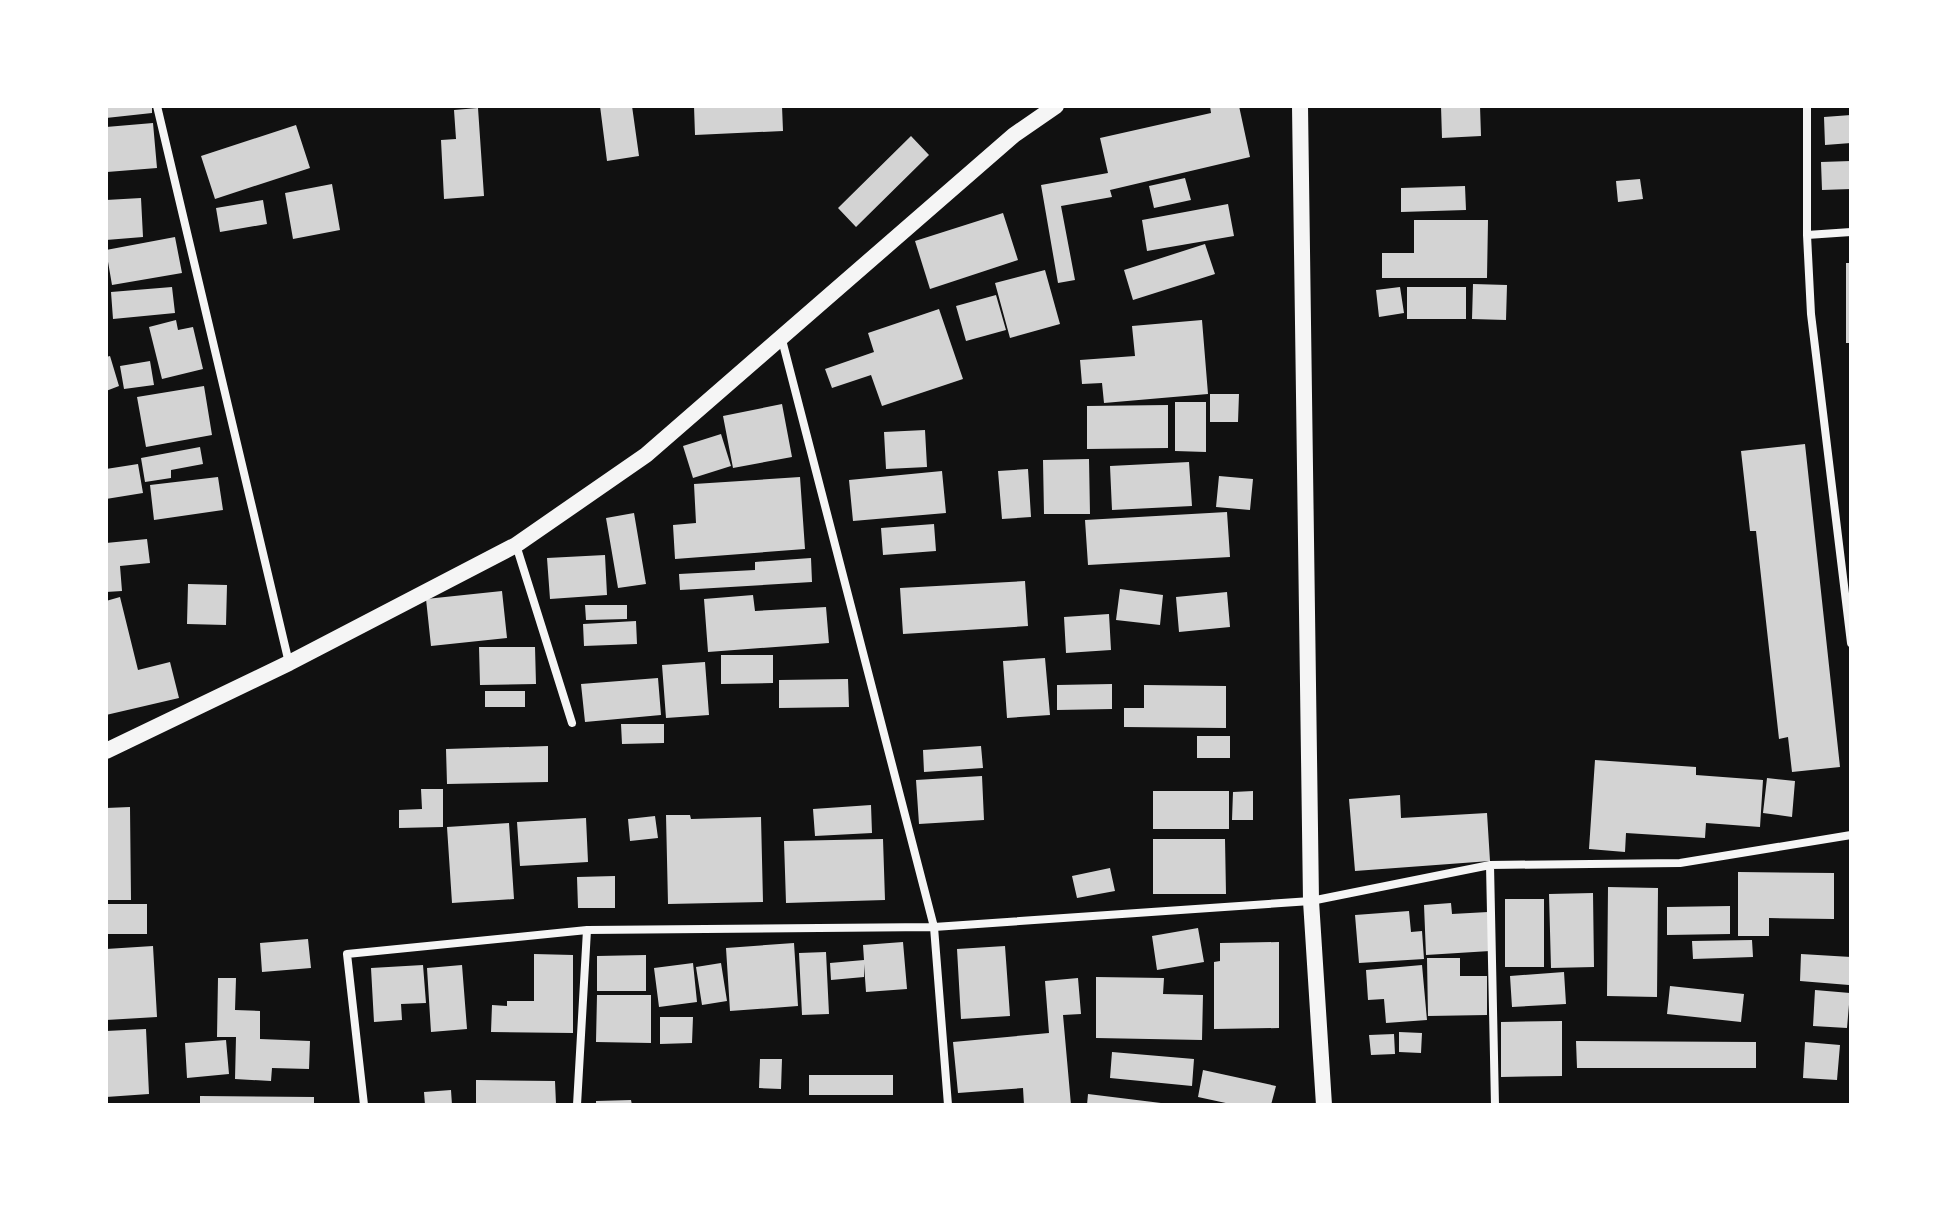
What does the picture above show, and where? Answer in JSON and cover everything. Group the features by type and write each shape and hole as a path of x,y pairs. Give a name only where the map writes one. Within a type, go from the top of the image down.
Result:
{"main road":[{"path":"106,751 289,663 516,545 646,455 1014,135 1056,106"},
{"path":"1300,106 1311,901 1324,1105"}],"street":[{"path":"157,106 289,663"},
{"path":"1807,106 1807,235 1811,314 1851,643"},
{"path":"1807,235 1851,232"},
{"path":"781,336 934,927 948,1105"},
{"path":"516,545 572,723"},
{"path":"364,1105 347,954 587,930 934,927 1311,901 1490,865 1680,863 1851,835"},
{"path":"1490,865 1495,1105"},
{"path":"577,1105 587,930"}],"building":[{"path":"106,106 152,106 152,113 106,118"},
{"path":"600,106 632,106 639,156 607,161"},
{"path":"694,106 782,106 783,131 695,135"},
{"path":"1210,106 1239,106 1250,157 1110,190 1112,197 1061,206 1075,280 1058,283 1041,185 1108,173 1100,138 1211,113"},
{"path":"1441,106 1480,106 1481,136 1442,138"},
{"path":"478,108 484,196 444,199 441,140 456,139 454,110"},
{"path":"1851,115 1851,143 1825,145 1824,117"},
{"path":"153,123 157,168 107,172 106,127"},
{"path":"296,125 310,168 215,199 201,156"},
{"path":"911,136 929,155 856,227 838,208"},
{"path":"1851,161 1851,189 1822,190 1821,162"},
{"path":"1185,178 1191,200 1154,208 1149,186"},
{"path":"1640,179 1643,199 1618,202 1616,181"},
{"path":"332,184 340,230 293,239 285,193"},
{"path":"1465,186 1466,210 1401,212 1401,188"},
{"path":"141,198 143,237 106,240 106,200"},
{"path":"263,200 267,224 220,232 216,208"},
{"path":"1228,204 1234,236 1147,251 1142,220"},
{"path":"1003,213 1018,260 930,289 915,241"},
{"path":"1414,220 1488,220 1487,278 1382,278 1382,253 1414,253"},
{"path":"175,237 182,273 112,285 106,250"},
{"path":"1205,244 1215,274 1133,300 1124,270"},
{"path":"1846,263 1851,263 1851,343 1846,343"},
{"path":"1045,270 1060,324 1010,338 995,283"},
{"path":"1473,284 1507,285 1506,320 1472,319"},
{"path":"172,287 175,313 113,319 111,292"},
{"path":"1400,287 1404,313 1379,317 1376,290"},
{"path":"1407,287 1466,287 1466,319 1407,319"},
{"path":"996,295 1006,330 966,341 956,306"},
{"path":"939,309 963,379 882,406 871,375 832,388 825,369 874,352 868,333"},
{"path":"176,320 178,330 193,327 203,369 162,379 149,327"},
{"path":"1202,320 1208,394 1104,403 1102,383 1082,384 1080,360 1135,356 1132,326"},
{"path":"110,356 119,386 106,391 106,357"},
{"path":"150,361 154,385 124,389 120,366"},
{"path":"204,386 212,435 146,447 137,397"},
{"path":"1210,394 1239,394 1238,422 1210,422"},
{"path":"1175,402 1206,402 1206,452 1175,451"},
{"path":"782,404 792,457 733,468 723,416"},
{"path":"1168,405 1168,448 1087,449 1087,406"},
{"path":"925,430 927,467 886,469 884,432"},
{"path":"721,434 731,466 693,478 683,446"},
{"path":"1805,444 1840,767 1792,772 1788,737 1779,739 1756,531 1750,531 1741,451"},
{"path":"200,447 203,464 171,470 171,478 145,482 141,458"},
{"path":"1089,459 1090,514 1044,514 1043,460"},
{"path":"1189,462 1192,506 1112,510 1110,466"},
{"path":"138,464 143,493 106,499 106,469"},
{"path":"1028,469 1031,517 1002,519 998,471"},
{"path":"942,471 946,513 853,521 849,480"},
{"path":"1219,476 1253,479 1250,510 1216,507"},
{"path":"218,477 223,510 154,520 150,485"},
{"path":"800,477 805,549 675,559 673,525 696,523 694,484"},
{"path":"1227,512 1230,557 1088,565 1085,520"},
{"path":"634,513 646,584 618,588 606,518"},
{"path":"934,524 936,551 883,555 881,528"},
{"path":"147,539 150,563 120,566 122,591 106,592 106,543"},
{"path":"605,555 607,595 550,599 547,558"},
{"path":"811,558 812,582 680,590 679,574 755,570 755,562"},
{"path":"1025,581 1028,626 903,634 900,588"},
{"path":"188,584 227,585 226,625 187,624"},
{"path":"1120,589 1163,595 1160,625 1116,620"},
{"path":"502,591 507,638 431,646 426,599"},
{"path":"1227,592 1230,627 1179,632 1176,597"},
{"path":"753,595 755,611 826,607 829,643 708,652 704,599"},
{"path":"120,597 138,670 170,662 179,698 106,715 106,601"},
{"path":"585,605 627,605 627,619 586,620"},
{"path":"1109,614 1111,650 1066,653 1064,617"},
{"path":"636,621 637,644 584,646 583,624"},
{"path":"479,647 535,647 536,684 480,685"},
{"path":"721,655 773,655 773,683 721,684"},
{"path":"1045,658 1050,715 1007,718 1003,661"},
{"path":"705,662 709,715 666,718 662,665"},
{"path":"658,678 661,715 585,722 581,684"},
{"path":"848,679 849,707 779,708 779,680"},
{"path":"1112,684 1112,709 1057,710 1057,685"},
{"path":"1144,685 1226,686 1226,728 1124,727 1124,708 1144,708"},
{"path":"485,691 525,691 525,707 485,707"},
{"path":"621,724 664,724 664,743 622,744"},
{"path":"1197,736 1230,736 1230,758 1197,758"},
{"path":"548,746 548,782 447,784 446,749"},
{"path":"981,746 983,768 924,772 923,750"},
{"path":"1595,760 1696,767 1696,775 1763,780 1760,827 1706,823 1705,838 1626,833 1625,852 1589,849"},
{"path":"982,776 984,820 919,824 916,780"},
{"path":"1767,778 1795,781 1792,817 1763,813"},
{"path":"421,789 443,789 443,827 399,828 399,810 422,809"},
{"path":"1153,791 1229,791 1229,829 1153,829"},
{"path":"1253,791 1253,820 1232,820 1233,792"},
{"path":"1400,795 1401,818 1487,813 1490,861 1355,871 1349,799"},
{"path":"871,805 872,833 815,836 813,809"},
{"path":"130,807 131,900 106,900 106,808"},
{"path":"666,815 690,815 691,819 761,817 763,902 668,904"},
{"path":"655,816 658,838 630,841 628,819"},
{"path":"586,818 588,862 520,866 517,822"},
{"path":"509,823 514,899 452,903 447,827"},
{"path":"883,839 885,900 786,903 784,841"},
{"path":"1153,839 1225,839 1226,894 1153,894"},
{"path":"1110,868 1115,891 1077,898 1072,876"},
{"path":"1738,872 1834,873 1834,919 1769,918 1769,936 1738,936"},
{"path":"615,876 615,908 578,908 577,877"},
{"path":"1608,887 1658,888 1657,997 1607,996"},
{"path":"1593,893 1594,967 1551,968 1549,894"},
{"path":"1505,899 1544,899 1544,967 1505,967"},
{"path":"1451,903 1452,914 1488,912 1490,951 1426,955 1424,905"},
{"path":"106,904 147,904 147,934 106,934"},
{"path":"1730,906 1730,934 1667,935 1667,907"},
{"path":"1409,911 1411,932 1422,931 1424,959 1359,963 1355,915"},
{"path":"1198,928 1204,962 1157,970 1152,936"},
{"path":"308,939 311,968 262,972 260,943"},
{"path":"1752,940 1753,957 1693,959 1692,941"},
{"path":"903,942 907,989 866,992 864,964 864,977 831,980 830,963 864,960 863,945"},
{"path":"1279,942 1279,1028 1214,1029 1214,962 1220,961 1220,943"},
{"path":"794,943 798,1006 730,1011 726,948"},
{"path":"153,946 157,1017 106,1020 106,949"},
{"path":"1005,946 1010,1016 961,1019 957,949"},
{"path":"826,952 829,1014 802,1015 799,953"},
{"path":"534,954 573,955 573,1033 491,1032 492,1005 507,1006 507,1001 534,1001"},
{"path":"1801,954 1851,957 1849,985 1800,981"},
{"path":"646,955 646,991 597,991 597,956"},
{"path":"1427,958 1460,958 1460,976 1487,976 1487,1015 1428,1016"},
{"path":"693,963 697,1002 659,1007 654,968"},
{"path":"721,963 727,1001 702,1005 696,967"},
{"path":"423,965 426,1003 401,1004 402,1020 374,1022 371,968"},
{"path":"462,965 467,1029 431,1032 427,968"},
{"path":"1422,965 1427,1020 1386,1023 1384,999 1368,1000 1366,970"},
{"path":"1564,972 1566,1004 1512,1007 1510,976"},
{"path":"1096,977 1164,978 1163,994 1203,995 1202,1040 1096,1038"},
{"path":"218,978 236,978 235,1010 260,1011 260,1039 310,1041 309,1069 272,1068 271,1081 235,1079 236,1037 217,1037"},
{"path":"1078,978 1081,1014 1063,1015 1071,1105 1024,1105 1023,1088 958,1093 953,1042 1049,1033 1045,981"},
{"path":"1670,986 1744,994 1741,1022 1667,1014"},
{"path":"1815,990 1850,993 1847,1028 1813,1026"},
{"path":"597,995 651,995 651,1043 596,1042"},
{"path":"660,1017 693,1017 692,1043 660,1044"},
{"path":"1562,1021 1562,1076 1501,1077 1501,1022"},
{"path":"146,1029 149,1094 106,1097 106,1031"},
{"path":"1399,1032 1422,1033 1421,1053 1399,1052"},
{"path":"1394,1034 1395,1054 1371,1055 1369,1035"},
{"path":"226,1040 229,1074 187,1078 185,1043"},
{"path":"1576,1041 1756,1042 1756,1068 1577,1068"},
{"path":"1805,1042 1840,1045 1837,1080 1803,1078"},
{"path":"1112,1052 1194,1059 1192,1086 1110,1078"},
{"path":"760,1059 782,1059 781,1089 759,1088"},
{"path":"1203,1070 1276,1086 1271,1105 1235,1105 1198,1097"},
{"path":"809,1075 893,1075 893,1095 809,1095"},
{"path":"476,1080 555,1081 556,1104 476,1104"},
{"path":"451,1090 452,1105 425,1105 424,1092"},
{"path":"1088,1094 1161,1103 1161,1105 1087,1105"},
{"path":"200,1096 314,1097 314,1105 200,1105"},
{"path":"631,1100 632,1105 596,1105 596,1101"}]}
